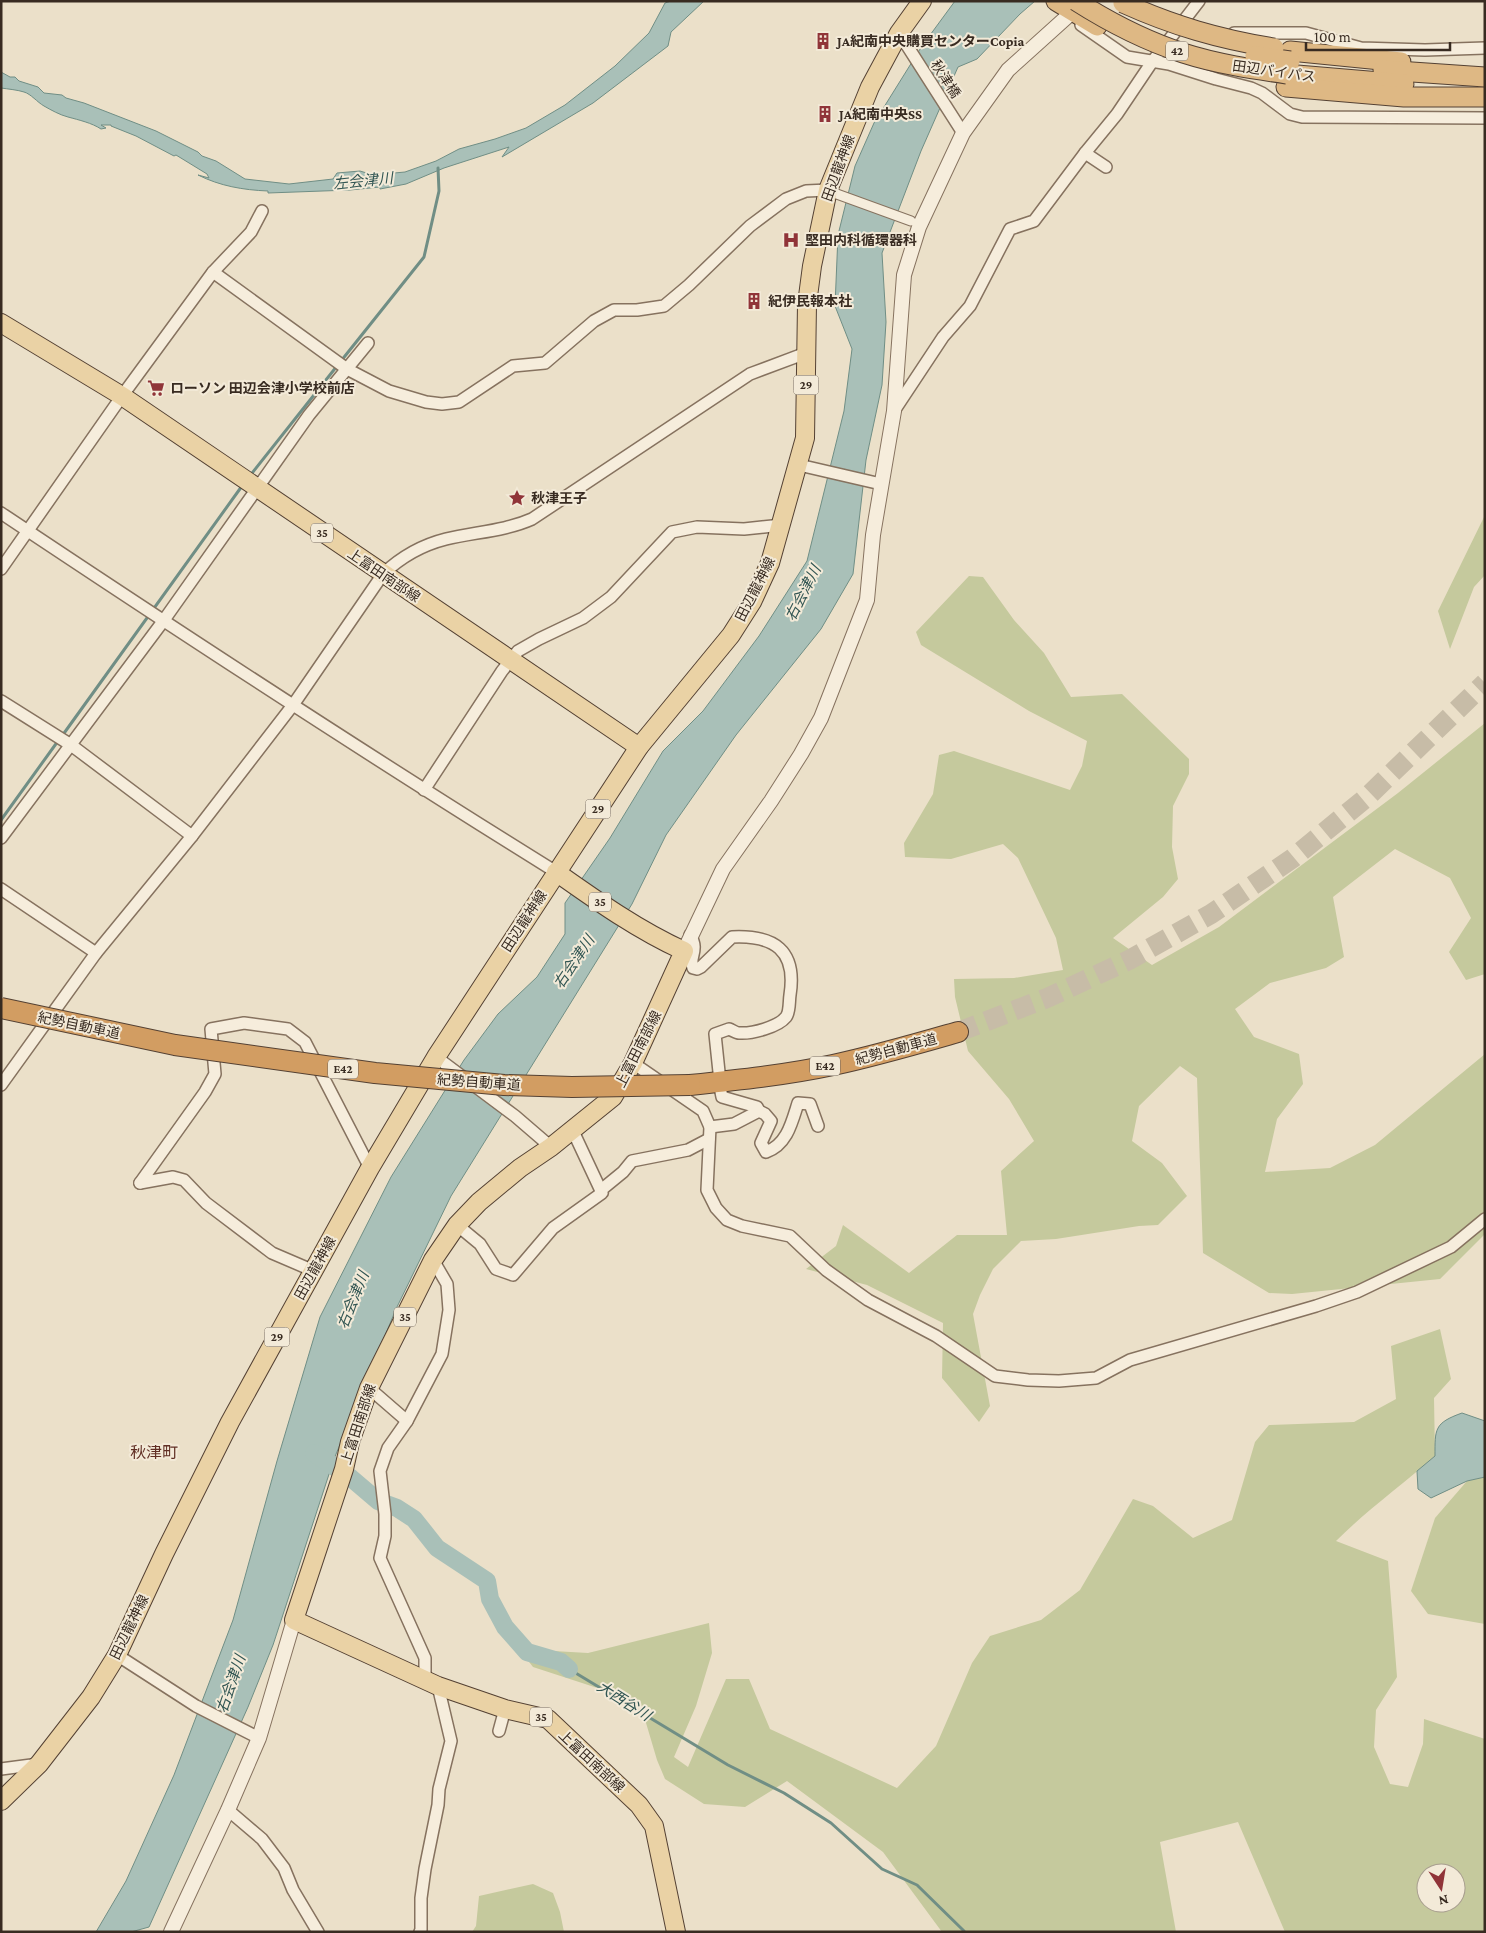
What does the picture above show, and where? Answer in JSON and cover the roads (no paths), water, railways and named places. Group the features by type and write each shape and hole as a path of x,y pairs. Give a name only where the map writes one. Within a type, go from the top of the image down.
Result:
{"highway":[{"name":"田辺バイパス","path":"1100,1 1143,24 1186,41 1288,68 1359,69 1485,77"},
{"path":"1122,2 1158,19 1196,32 1241,43 1288,68 1404,97 1485,97"},
{"name":"田辺バイパス","path":"1069,4 1097,14 1139,35 1182,53 1228,64 1288,68 1485,90"},
{"path":"1069,4 1096,26 1123,40 1170,58 1225,74 1288,68 1485,70"},
{"name":"紀勢自動車道","path":"1,1008 175,1045 375,1073 441,1080 533,1086 633,1087 690,1085 741,1080 832,1065 890,1052 958,1032"}],"main road":[{"name":"田辺龍神線","path":"1,1801 39,1764 91,1697 117,1656 164,1554 226,1430 370,1168 436,1057 560,875 639,747 688,689 736,627 752,602 770,563 802,465 806,438 807,304 812,266 831,192 870,87 899,33 922,1"},
{"name":"上富田南部線","path":"1,323 122,396 639,747"},
{"name":"35","path":"560,875 662,941 687,943"},
{"name":"上富田南部線","path":"676,1932 654,1826 639,1805 548,1719 505,1709 431,1683 294,1620 369,1388 433,1260 457,1225 479,1202 613,1097 633,1063 687,943"}],"street":[{"path":"894,411 942,337 970,306 1010,229 1034,220 1084,153 1117,114 1152,62 1199,1"},
{"path":"687,943 723,869 771,801 821,718 867,600 879,484 894,411 904,275 915,224 960,129 1008,70 1069,4 1081,26 1127,57 1169,64 1251,88 1262,92 1290,114 1302,117 1485,118"},
{"path":"1186,19 1237,34 1306,33 1361,48 1425,50 1485,48"},
{"name":"秋津橋","path":"899,33 960,129"},
{"path":"1084,153 1106,167"},
{"path":"213,272 347,369 388,391 442,404 459,402 513,366 545,363 594,321 614,310 637,310 664,306 690,285 750,226 786,199 806,192 831,192 915,224"},
{"path":"1,569 29,532 122,396 213,272 251,232 262,211"},
{"path":"1,838 164,620 309,415 368,343"},
{"path":"1,1085 96,953 192,836 294,705 383,574 424,546 445,539 519,524 532,519 750,374 806,353"},
{"path":"802,465 879,484"},
{"path":"1,513 424,790 560,875"},
{"path":"424,790 502,671 518,651 583,618 611,597 672,532 697,527 744,529 782,525"},
{"path":"1,701 71,745 192,836"},
{"path":"1,889 96,953"},
{"path":"687,943 694,942 695,951 691,964 693,968 697,969 732,937 748,936 764,939 776,944 785,953 792,970 787,1015 780,1022 766,1029 738,1033 729,1028 715,1034 719,1072"},
{"path":"314,1271 272,1252 206,1203 184,1180 173,1177 140,1183 205,1092 215,1074 211,1029 244,1023 288,1029 305,1042 370,1168"},
{"path":"436,1057 515,1116 551,1147"},
{"path":"633,1063 703,1112 710,1127 707,1190 716,1208 727,1220 742,1226 790,1236 826,1270 868,1300 936,1336 996,1376 1059,1381 1096,1378 1130,1360 1316,1306 1357,1292 1451,1247 1485,1219"},
{"path":"721,1092 722,1096 757,1107 771,1121 761,1143 766,1152 776,1149 790,1131 798,1103 810,1104 818,1126"},
{"path":"710,1127 734,1124 759,1111"},
{"path":"572,1129 601,1190"},
{"path":"457,1225 480,1244 496,1269 514,1275 553,1228 602,1193 601,1190 623,1172 632,1161 688,1150 709,1139"},
{"path":"420,1932 424,1869 451,1741 431,1683 425,1658 380,1558 385,1536 385,1514 380,1472 388,1448 407,1420 442,1354 449,1310 447,1284 433,1260"},
{"path":"369,1388 407,1420"},
{"path":"171,1932 228,1810 259,1738 294,1620"},
{"path":"117,1656 196,1706 259,1738"},
{"path":"499,1731 505,1709"},
{"path":"1,1769 39,1764"},
{"path":"228,1810 262,1839 284,1868 293,1890 318,1932"}],"water":[{"name":"左会津川","path":"671,1 704,1 671,32 668,46 593,103 502,157 509,147 444,168 406,184 380,189 380,187 268,193 268,191 223,185 198,175 209,178 207,174 176,155 174,156 111,125 101,125 106,128 101,129 90,123 56,112 41,104 27,93 1,88 1,72 10,77 15,77 19,81 38,87 44,93 62,95 156,131 198,152 202,156 216,161 245,179 289,184 333,179 337,173 360,171 373,175 405,172 436,161 459,149 526,128 565,105 615,66 649,33 665,3"},
{"name":"右会津川","path":"955,1 1035,1 977,59 958,67 921,151 882,253 886,322 882,385 866,460 853,574 821,629 736,735 666,835 632,904 451,1196 396,1309 334,1459 273,1645 248,1707 149,1927 131,1932 96,1932 126,1881 174,1775 233,1620 277,1461 320,1317 391,1177 464,1060 498,1014 537,977 565,934 565,903 610,838 663,751 703,711 759,636 807,561 844,411 852,349 835,306 838,235 855,166 874,123 922,46"},
{"path":"1462,1413 1485,1421 1485,1477 1467,1481 1431,1498 1418,1489 1417,1471 1435,1456 1436,1433 1441,1424"}],"waterway":[{"path":"341,361 424,257 439,191 438,168"},
{"path":"249,477 337,366"},
{"path":"62,736 242,486"},
{"path":"1,820 58,741"},
{"name":"大西谷川","path":"314,1453 351,1478 378,1501 397,1508 414,1519 437,1548 487,1581 490,1599 505,1627 527,1652 561,1662 569,1669"},
{"name":"大西谷川","path":"569,1669 728,1765 784,1793 831,1823 882,1869 917,1885 964,1931"}],"tunnel":[{"path":"958,1032 1047,998 1129,960 1211,914 1293,858 1367,797 1485,683"}],"place":[{"name":"JA紀南中央購買センターCopia","path":"823,41"},
{"name":"JA紀南中央SS","path":"825,114"},
{"name":"堅田内科循環器科","path":"791,240"},
{"name":"紀伊民報本社","path":"754,301"},
{"name":"ローソン 田辺会津小学校前店","path":"156,388"},
{"name":"秋津王子","path":"517,498"}],"district":[{"name":"秋津町","path":"154,1452"}]}
